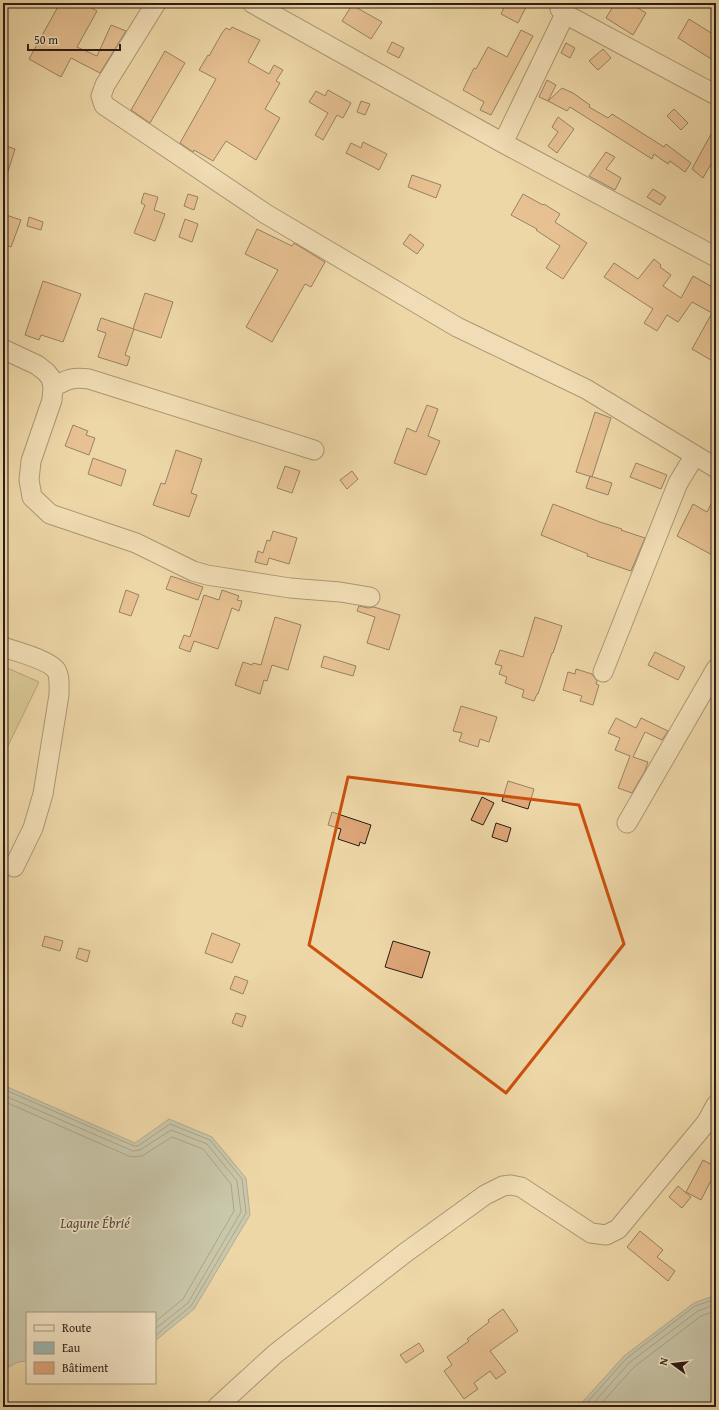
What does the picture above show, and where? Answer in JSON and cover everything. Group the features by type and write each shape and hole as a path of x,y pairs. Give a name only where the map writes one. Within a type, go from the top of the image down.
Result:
{"street":[{"path":"156,3 105,85 101,96 104,105 280,222 457,327 586,389 716,468"},
{"path":"252,3 503,143 716,257"},
{"path":"503,143 560,7 716,95"},
{"path":"3,349 37,366 46,372 51,378 53,387 52,400 31,461 28,480 32,497 50,514 136,543 193,571 207,575 290,588 340,592 370,598"},
{"path":"53,387 66,380 76,377 89,379 314,450"},
{"path":"603,672 675,490 695,455"},
{"path":"3,647 50,664 57,671 59,683 59,695 43,794 33,828 14,867"},
{"path":"627,823 716,669"},
{"path":"217,1407 275,1354 313,1326 405,1252 485,1195 503,1186 511,1184 520,1187 591,1233 606,1235 618,1229 706,1123 716,1105"}],"highlighted area":[{"path":"348,777 579,805 624,944 506,1093 309,945"}],"shaded area":[{"path":"3,666 39,682 3,756"}],"water":[{"name":"Lagune Ébrié","path":"3,1085 135,1143 169,1119 212,1137 246,1178 250,1215 194,1309 156,1340 156,1312 26,1312 26,1361 18,1362 3,1370"},
{"path":"716,1295 716,1407 578,1407 624,1356 694,1303"}],"building":[{"path":"60,3 83,3 97,11 77,47 97,56 111,25 126,31 100,73 71,58 61,77 29,59"},
{"path":"506,3 528,3 518,23 501,14"},
{"path":"615,3 630,3 646,13 633,35 606,18"},
{"path":"352,5 382,22 371,39 342,21"},
{"path":"689,19 716,36 716,62 678,38"},
{"path":"232,27 260,40 248,62 269,74 274,65 283,70 276,81 280,83 265,109 280,118 256,160 226,141 213,161 194,150 193,152 180,143 216,79 199,70 222,33 226,28 230,30"},
{"path":"521,30 533,36 491,115 480,110 484,102 463,90 474,68 476,69 488,47 507,57"},
{"path":"392,42 404,48 399,58 387,52"},
{"path":"566,43 575,48 570,58 561,53"},
{"path":"603,49 611,58 598,70 589,61"},
{"path":"165,51 185,63 150,123 131,110"},
{"path":"547,80 556,85 548,101 539,97"},
{"path":"562,88 573,93 590,105 589,107 608,118 612,114 664,147 666,144 691,163 685,172 670,161 668,164 654,154 652,159 570,107 567,111 548,101"},
{"path":"328,90 351,103 343,118 337,115 323,140 315,135 328,113 309,102 316,91 325,96"},
{"path":"361,101 370,104 365,115 357,112"},
{"path":"674,109 688,123 681,130 667,116"},
{"path":"558,117 574,129 557,153 548,146 558,132 552,127"},
{"path":"716,125 716,155 703,178 692,169"},
{"path":"363,142 387,154 379,170 346,153 351,143 361,148"},
{"path":"3,145 15,149 5,181 3,181"},
{"path":"606,152 615,157 606,169 621,178 615,190 589,176"},
{"path":"412,175 441,185 436,198 408,187"},
{"path":"653,189 666,197 660,205 647,197"},
{"path":"144,193 158,197 154,210 165,214 155,241 134,233 145,205 141,203"},
{"path":"188,194 198,197 194,210 184,206"},
{"path":"523,194 560,214 555,222 587,243 563,279 546,268 560,246 536,230 537,229 511,215"},
{"path":"6,215 21,220 11,247 3,244 3,222"},
{"path":"29,217 43,222 41,230 27,226"},
{"path":"185,219 198,224 192,242 179,237"},
{"path":"257,229 292,246 294,243 325,262 311,287 305,284 272,342 246,327 278,270 245,254"},
{"path":"410,234 424,245 417,254 403,244"},
{"path":"654,259 661,265 660,267 671,275 663,286 681,298 693,276 716,289 716,363 692,349 712,313 692,302 678,322 667,315 657,331 644,323 653,309 604,277 614,263 638,279"},
{"path":"43,281 81,294 63,342 41,335 39,340 25,335"},
{"path":"145,293 173,302 161,338 133,329"},
{"path":"101,318 134,329 125,355 130,357 127,366 98,357 106,333 97,330"},
{"path":"427,405 438,409 428,436 440,441 426,475 394,463 407,428 416,432"},
{"path":"595,412 611,418 592,477 576,472"},
{"path":"73,425 88,431 86,435 95,438 89,455 65,446"},
{"path":"176,450 202,459 191,493 197,495 189,517 153,505 161,483 165,484"},
{"path":"93,458 126,470 121,486 88,474"},
{"path":"636,463 667,475 661,489 630,477"},
{"path":"285,466 300,471 292,493 277,488"},
{"path":"352,471 358,479 347,489 340,480"},
{"path":"590,476 612,483 608,495 586,488"},
{"path":"716,494 716,557 677,536 693,504 707,512"},
{"path":"553,504 645,538 631,571 587,556 588,554 541,535"},
{"path":"273,531 297,538 289,564 269,558 267,565 255,562 258,551 263,553 267,540 270,541"},
{"path":"171,576 203,587 198,600 166,589"},
{"path":"126,590 139,595 131,616 119,612"},
{"path":"222,590 239,596 237,600 242,601 239,611 232,608 218,649 194,641 190,652 179,648 184,635 190,637 204,595 219,600"},
{"path":"359,606 368,608 374,607 400,615 389,650 367,643 375,617 357,611"},
{"path":"275,617 301,625 288,670 272,665 267,681 264,680 260,694 235,685 243,662 252,665 253,663 261,665"},
{"path":"535,617 562,626 538,694 534,701 522,697 524,690 505,683 507,677 499,674 502,666 495,664 500,650 523,657"},
{"path":"655,652 685,667 678,680 648,665"},
{"path":"324,656 356,666 353,676 321,667"},
{"path":"576,669 592,674 597,681 596,684 599,685 593,705 580,701 582,696 563,690 568,672 575,674"},
{"path":"461,706 497,717 489,742 480,739 478,747 459,741 462,733 453,731"},
{"path":"616,718 636,728 641,718 668,731 662,740 645,732 633,757 648,762 645,771 632,793 618,788 630,756 615,750 620,738 608,733"},
{"path":"508,781 534,789 528,809 502,801"},
{"path":"482,797 494,803 483,825 471,820"},
{"path":"332,812 371,825 365,844 360,842 359,846 338,839 341,829 328,825"},
{"path":"496,823 511,828 507,842 492,837"},
{"path":"212,933 240,944 232,963 205,953"},
{"path":"45,936 63,941 60,951 42,946"},
{"path":"393,941 430,952 422,978 385,967"},
{"path":"79,948 90,951 87,962 76,958"},
{"path":"235,976 248,981 243,994 230,989"},
{"path":"236,1013 246,1016 242,1027 232,1023"},
{"path":"703,1160 716,1167 716,1171 701,1200 686,1192"},
{"path":"678,1186 691,1197 682,1208 669,1197"},
{"path":"640,1231 663,1250 657,1257 675,1271 668,1281 627,1247"},
{"path":"503,1309 518,1331 490,1351 506,1372 496,1379 490,1371 474,1383 478,1389 464,1399 444,1371 452,1365 447,1357 469,1341 467,1339"},
{"path":"419,1343 424,1351 406,1363 400,1355"}]}
